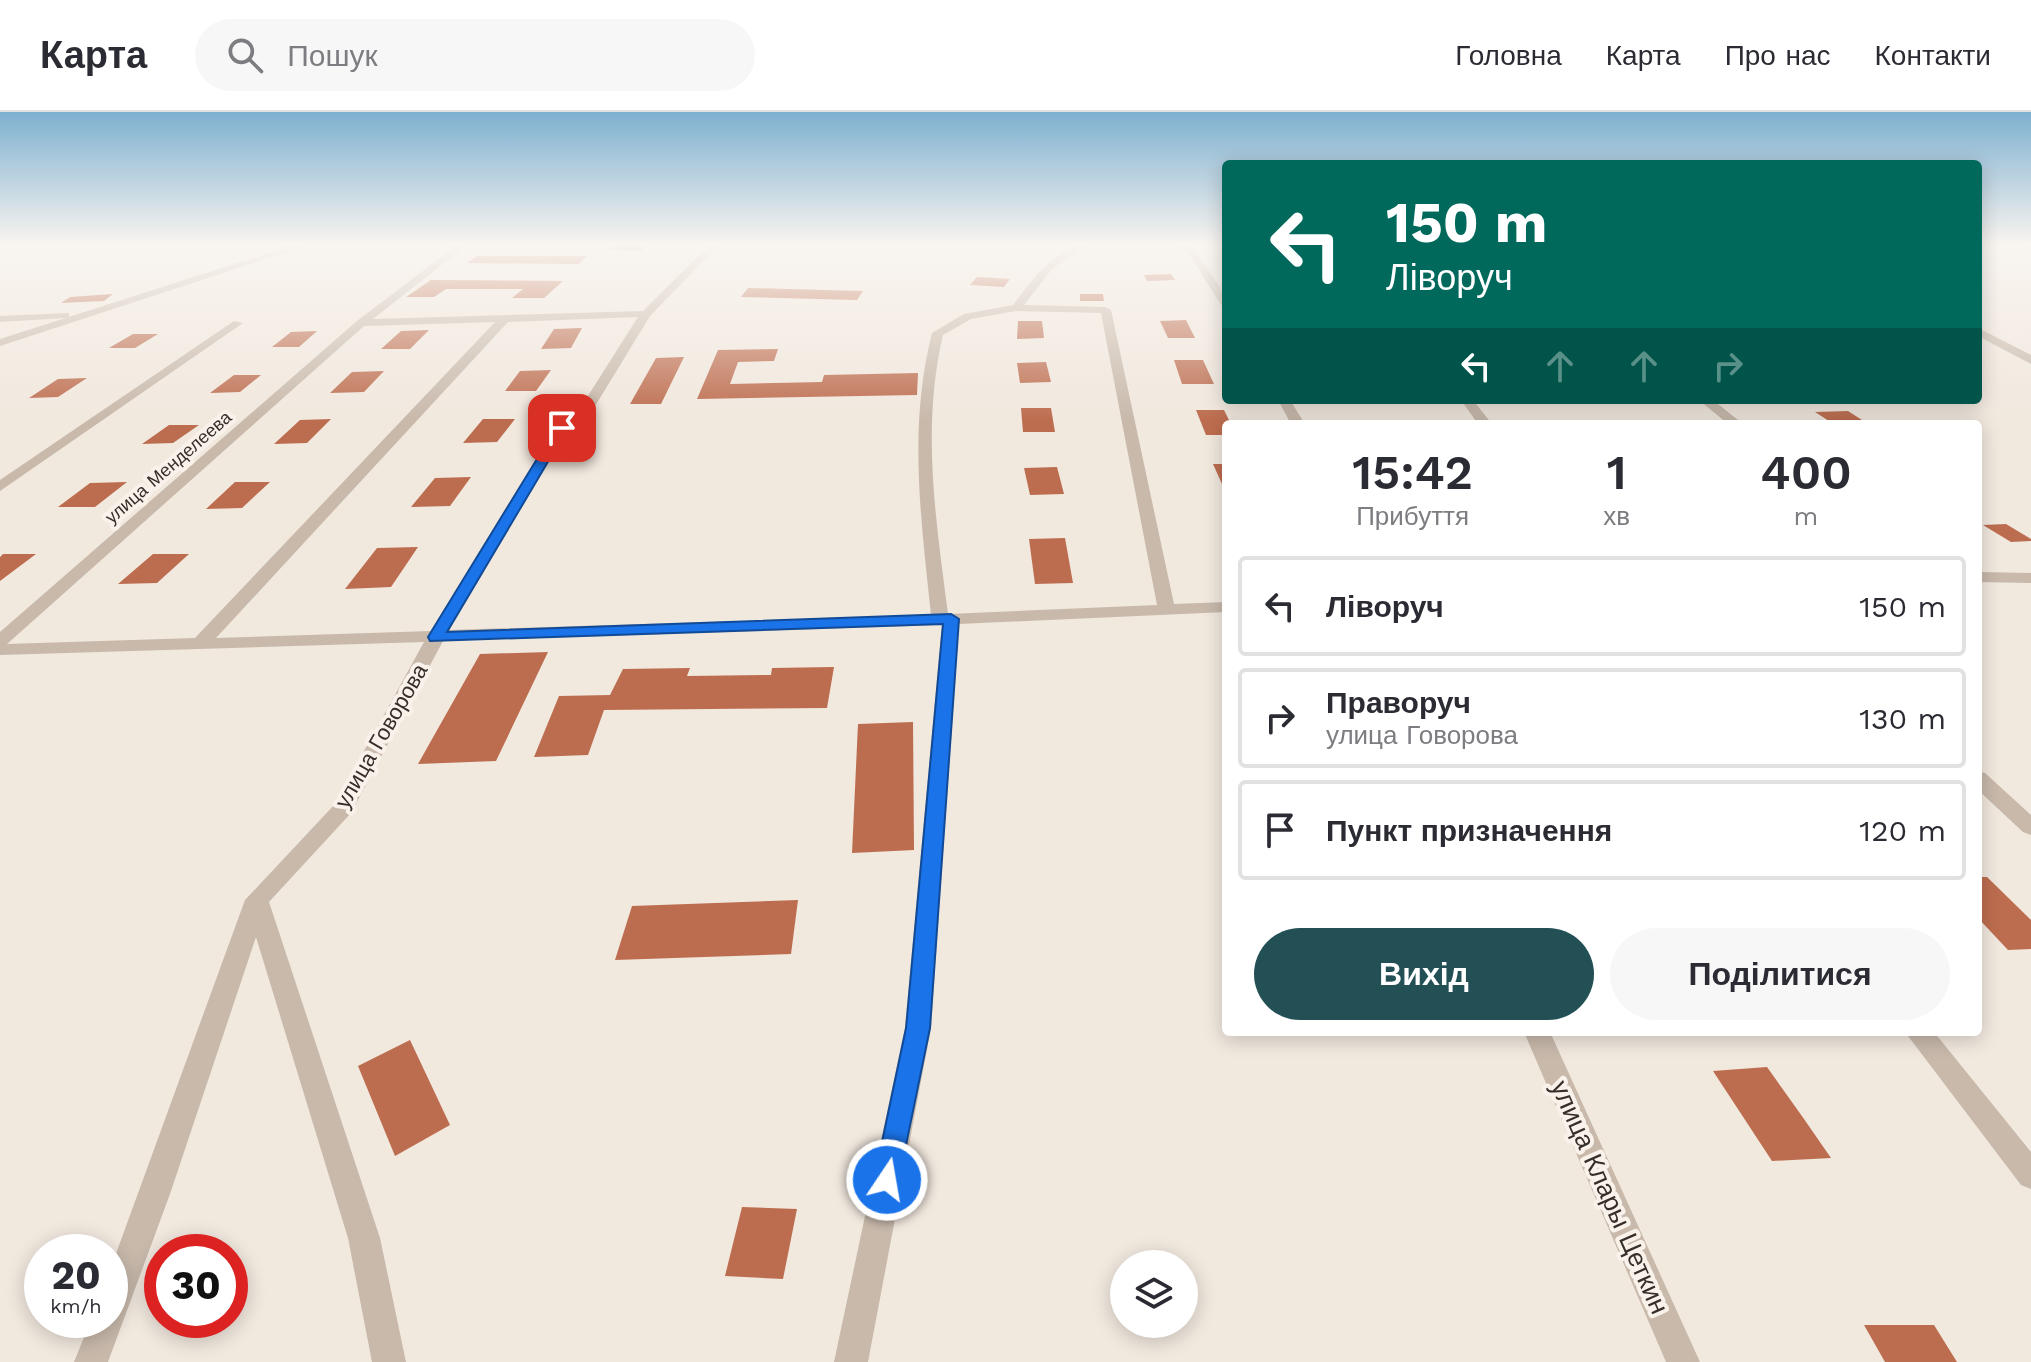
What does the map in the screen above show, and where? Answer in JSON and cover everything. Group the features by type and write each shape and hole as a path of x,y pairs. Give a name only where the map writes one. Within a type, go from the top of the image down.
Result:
{"street":[{"path":"0,343 126,302"},
{"name":"улица Менделеева","path":"0,641 388,302"},
{"name":"улица Говорова","path":"128,1265 257,900 343,808 436,637 562,428 584,413 646,314 658,302"},
{"path":"1016,308 1021,302"},
{"path":"851,1362 918,1028 945,620 923,460 929,362 938,333 968,316 1016,308 1106,310 1166,609"},
{"path":"0,319 93,313"},
{"path":"361,323 646,314"},
{"path":"200,644 505,318"},
{"path":"0,487 238,323"},
{"path":"1982,333 2031,360"},
{"path":"1710,404 1731,420"},
{"path":"1982,577 2031,578"},
{"path":"0,650 945,620 1222,607"},
{"path":"1982,782 2031,827"},
{"path":"257,900 364,1238 389,1362"},
{"name":"улица Клары Цеткин","path":"1539,1036 1683,1362"},
{"path":"1921,1036 2031,1175"},
{"path":"91,1362 100,1338"}],"building":[{"path":"1186,320 1195,338 1168,338 1160,321"},
{"path":"1018,321 1042,321 1044,338 1017,339"},
{"path":"582,328 571,348 541,349 554,329"},
{"path":"429,330 410,349 381,349 401,331"},
{"path":"317,331 299,347 272,347 291,332"},
{"path":"133,334 158,334 135,348 109,348"},
{"path":"778,349 774,361 738,362 730,384 822,382 824,375 918,373 917,395 697,399 718,350"},
{"path":"684,357 661,404 630,404 656,358"},
{"path":"1174,360 1203,360 1214,384 1182,384"},
{"path":"1046,362 1051,382 1020,383 1017,363"},
{"path":"551,370 536,391 505,391 520,371"},
{"path":"384,371 364,392 330,393 352,372"},
{"path":"234,375 261,375 240,392 210,393"},
{"path":"87,378 58,397 29,398 58,379"},
{"path":"1021,408 1051,408 1055,432 1023,432"},
{"path":"1196,410 1224,410 1229,420 1222,420 1222,435 1206,435"},
{"path":"1848,411 1862,420 1827,420 1815,412"},
{"path":"331,419 307,443 274,444 300,420"},
{"path":"483,419 515,419 497,442 463,443"},
{"path":"169,425 199,425 173,443 142,444"},
{"path":"1213,464 1222,464 1222,484"},
{"path":"1057,467 1064,494 1030,495 1024,468"},
{"path":"471,477 450,506 411,507 435,478"},
{"path":"127,482 95,507 58,507 90,483"},
{"path":"235,482 270,482 242,508 206,509"},
{"path":"2006,524 2031,541 2011,542 1983,525"},
{"path":"1065,538 1073,583 1035,584 1029,539"},
{"path":"418,547 391,587 345,589 377,548"},
{"path":"3,554 36,554 0,581 0,557"},
{"path":"153,554 189,554 157,583 118,584"},
{"path":"548,652 496,761 418,764 480,654"},
{"path":"834,667 827,708 604,710 588,755 534,757 559,696 610,695 623,669 690,668 687,676 771,675 772,668"},
{"path":"913,722 914,850 852,853 858,724"},
{"path":"1982,877 1987,877 2031,920 2031,949 2008,950 1982,922"},
{"path":"798,900 791,954 615,960 632,906"},
{"path":"410,1040 450,1125 395,1156 358,1066"},
{"path":"1767,1067 1831,1158 1772,1161 1713,1071"},
{"path":"742,1207 797,1209 783,1279 725,1276"},
{"path":"1864,1325 1934,1325 1957,1362 1885,1362"}],"route":[{"path":"562,428 436,637 951,619 918,1028 887,1180"}]}
